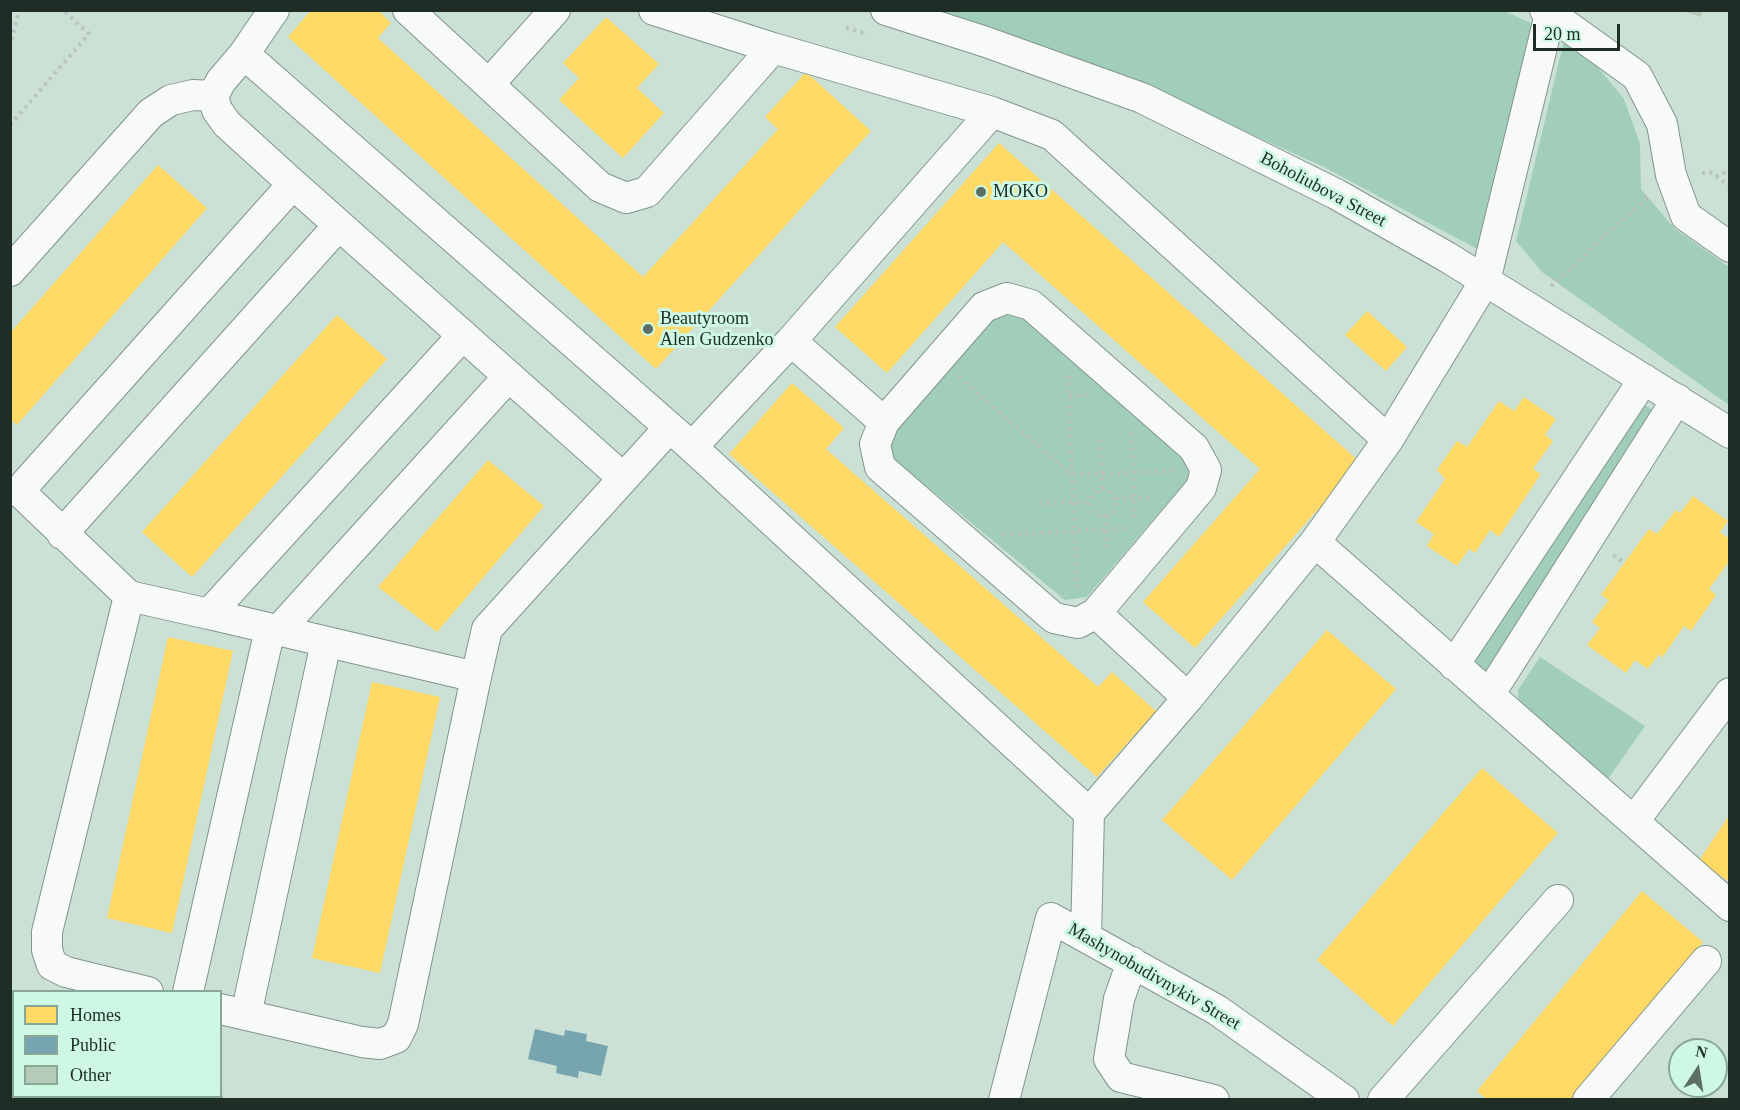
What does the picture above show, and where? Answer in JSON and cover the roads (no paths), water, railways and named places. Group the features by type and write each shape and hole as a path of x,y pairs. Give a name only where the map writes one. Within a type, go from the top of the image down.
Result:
{"street":[{"path":"274,10 244,54 221,81 213,96 217,110 226,124 623,478"},
{"path":"408,10 600,187 626,198 647,192 773,48"},
{"path":"489,84 555,10"},
{"path":"654,10 773,48 992,112 1052,135 1388,440"},
{"name":"Boholiubova Street","path":"886,10 986,42 1142,98 1336,194 1528,307 1730,433"},
{"path":"1086,937 1089,813 1188,698 1315,542 1388,440 1485,281 1549,11 1638,76 1662,124 1671,175 1686,216 1730,247"},
{"path":"244,54 692,447 1089,813"},
{"path":"10,271 151,113 171,100 194,95 213,96"},
{"path":"692,447 790,341 992,112"},
{"path":"293,184 15,488 129,596 476,677"},
{"path":"62,534 339,225"},
{"path":"1087,618 1201,488 1206,470 1194,448 1031,305 1007,298 984,307 884,422 875,444 880,468 1054,618 1087,618 1188,698"},
{"path":"209,614 463,335"},
{"path":"790,341 884,422"},
{"path":"188,990 274,630 509,376"},
{"path":"1454,665 1644,379"},
{"path":"1489,695 1677,399"},
{"path":"326,642 233,1012 362,1042 380,1044 396,1038 403,1023 487,629 669,428"},
{"path":"1315,542 1730,906"},
{"path":"129,596 46,932 47,950 52,965 66,972 140,990"},
{"path":"1634,821 1730,693"},
{"path":"1383,1100 1558,900"},
{"name":"Mashynobudivnykiv Street","path":"1004,1100 1051,918 1217,1010 1344,1100"},
{"path":"1588,1100 1706,961"},
{"path":"1132,962 1119,999 1109,1059 1121,1077 1214,1100"}],"place":[{"name":"MOKO","path":"981,192"},
{"name":"Beautyroom Alen Gudzenko","path":"648,329"}]}
